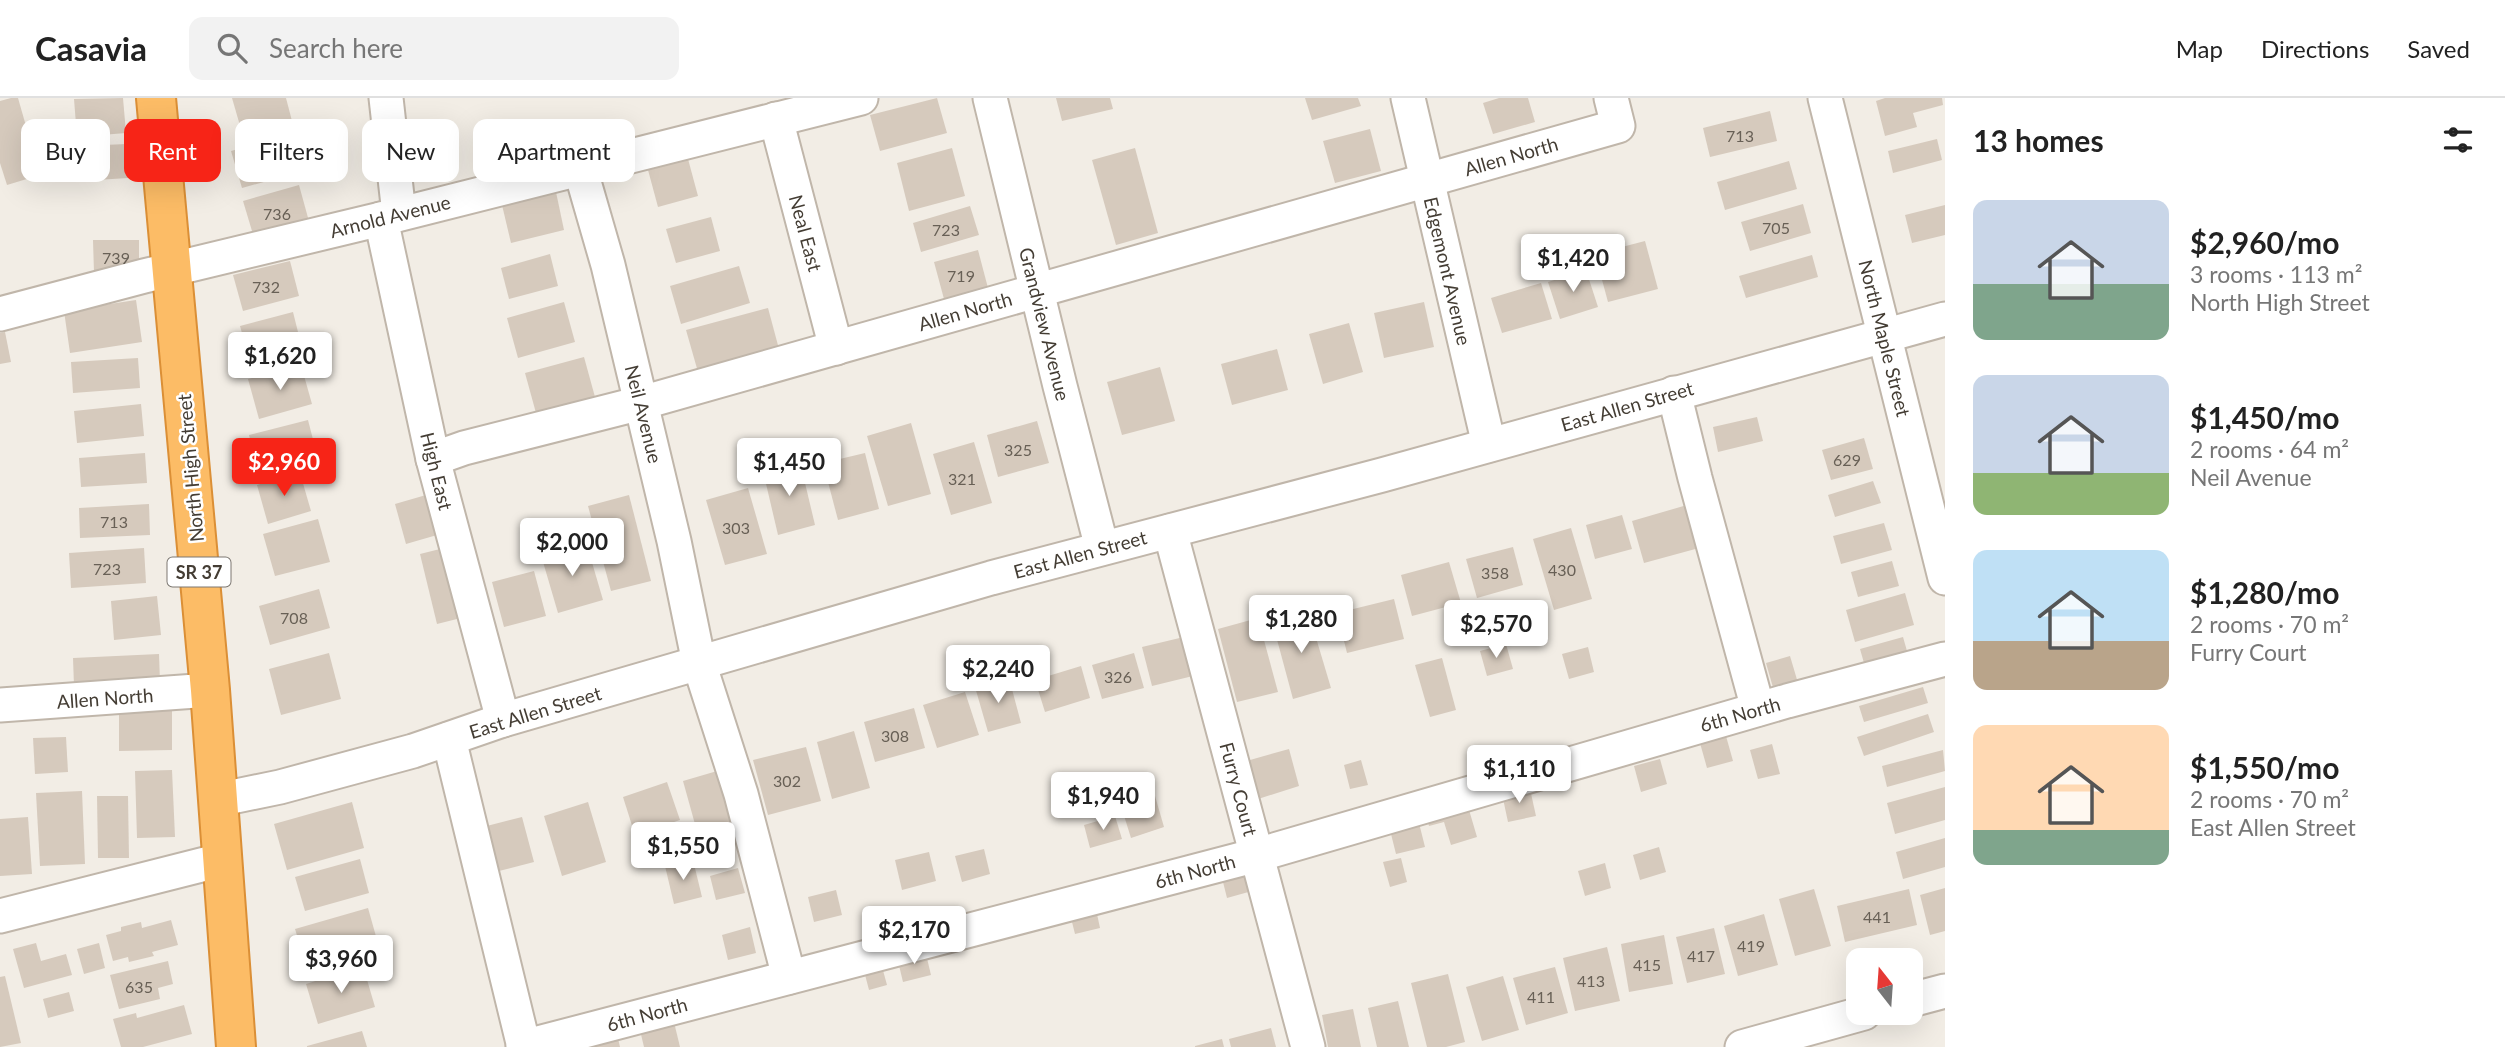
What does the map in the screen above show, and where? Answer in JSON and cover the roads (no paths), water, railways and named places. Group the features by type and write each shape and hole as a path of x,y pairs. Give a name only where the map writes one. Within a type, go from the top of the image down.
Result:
{"highway":[{"name":"North High Street","path":"156,98 210,690 236,1047"}],"street":[{"name":"High East","path":"386,98 390,217 433,459 503,720"},
{"name":"Arnold Avenue","path":"635,154 861,98"},
{"name":"Grandview Avenue","path":"990,98 1102,548"},
{"name":"Edgemont Avenue","path":"1408,98 1489,445"},
{"name":"North Maple Street","path":"1825,98 1945,578"},
{"name":"Allen North","path":"433,459 464,448 641,403 1427,180 1614,112"},
{"name":"Neal East","path":"776,119 836,348"},
{"name":"Arnold Avenue","path":"0,314 526,182"},
{"name":"Neil Avenue","path":"584,182 608,265 674,541 699,663 741,794 789,977"},
{"name":"East Allen Street","path":"217,800 293,783 449,739 503,720 991,578 1489,445 1945,319"},
{"path":"1674,393 1758,709"},
{"name":"Furry Court","path":"1170,531 1308,1047"},
{"name":"6th North","path":"524,1047 1257,855 1758,709 1945,659"},
{"name":"Allen North","path":"0,705 210,690"},
{"path":"449,739 524,1047"},
{"path":"0,916 221,860"},
{"path":"1923,997 1945,991"},
{"path":"1742,1047 1846,1018"}]}
